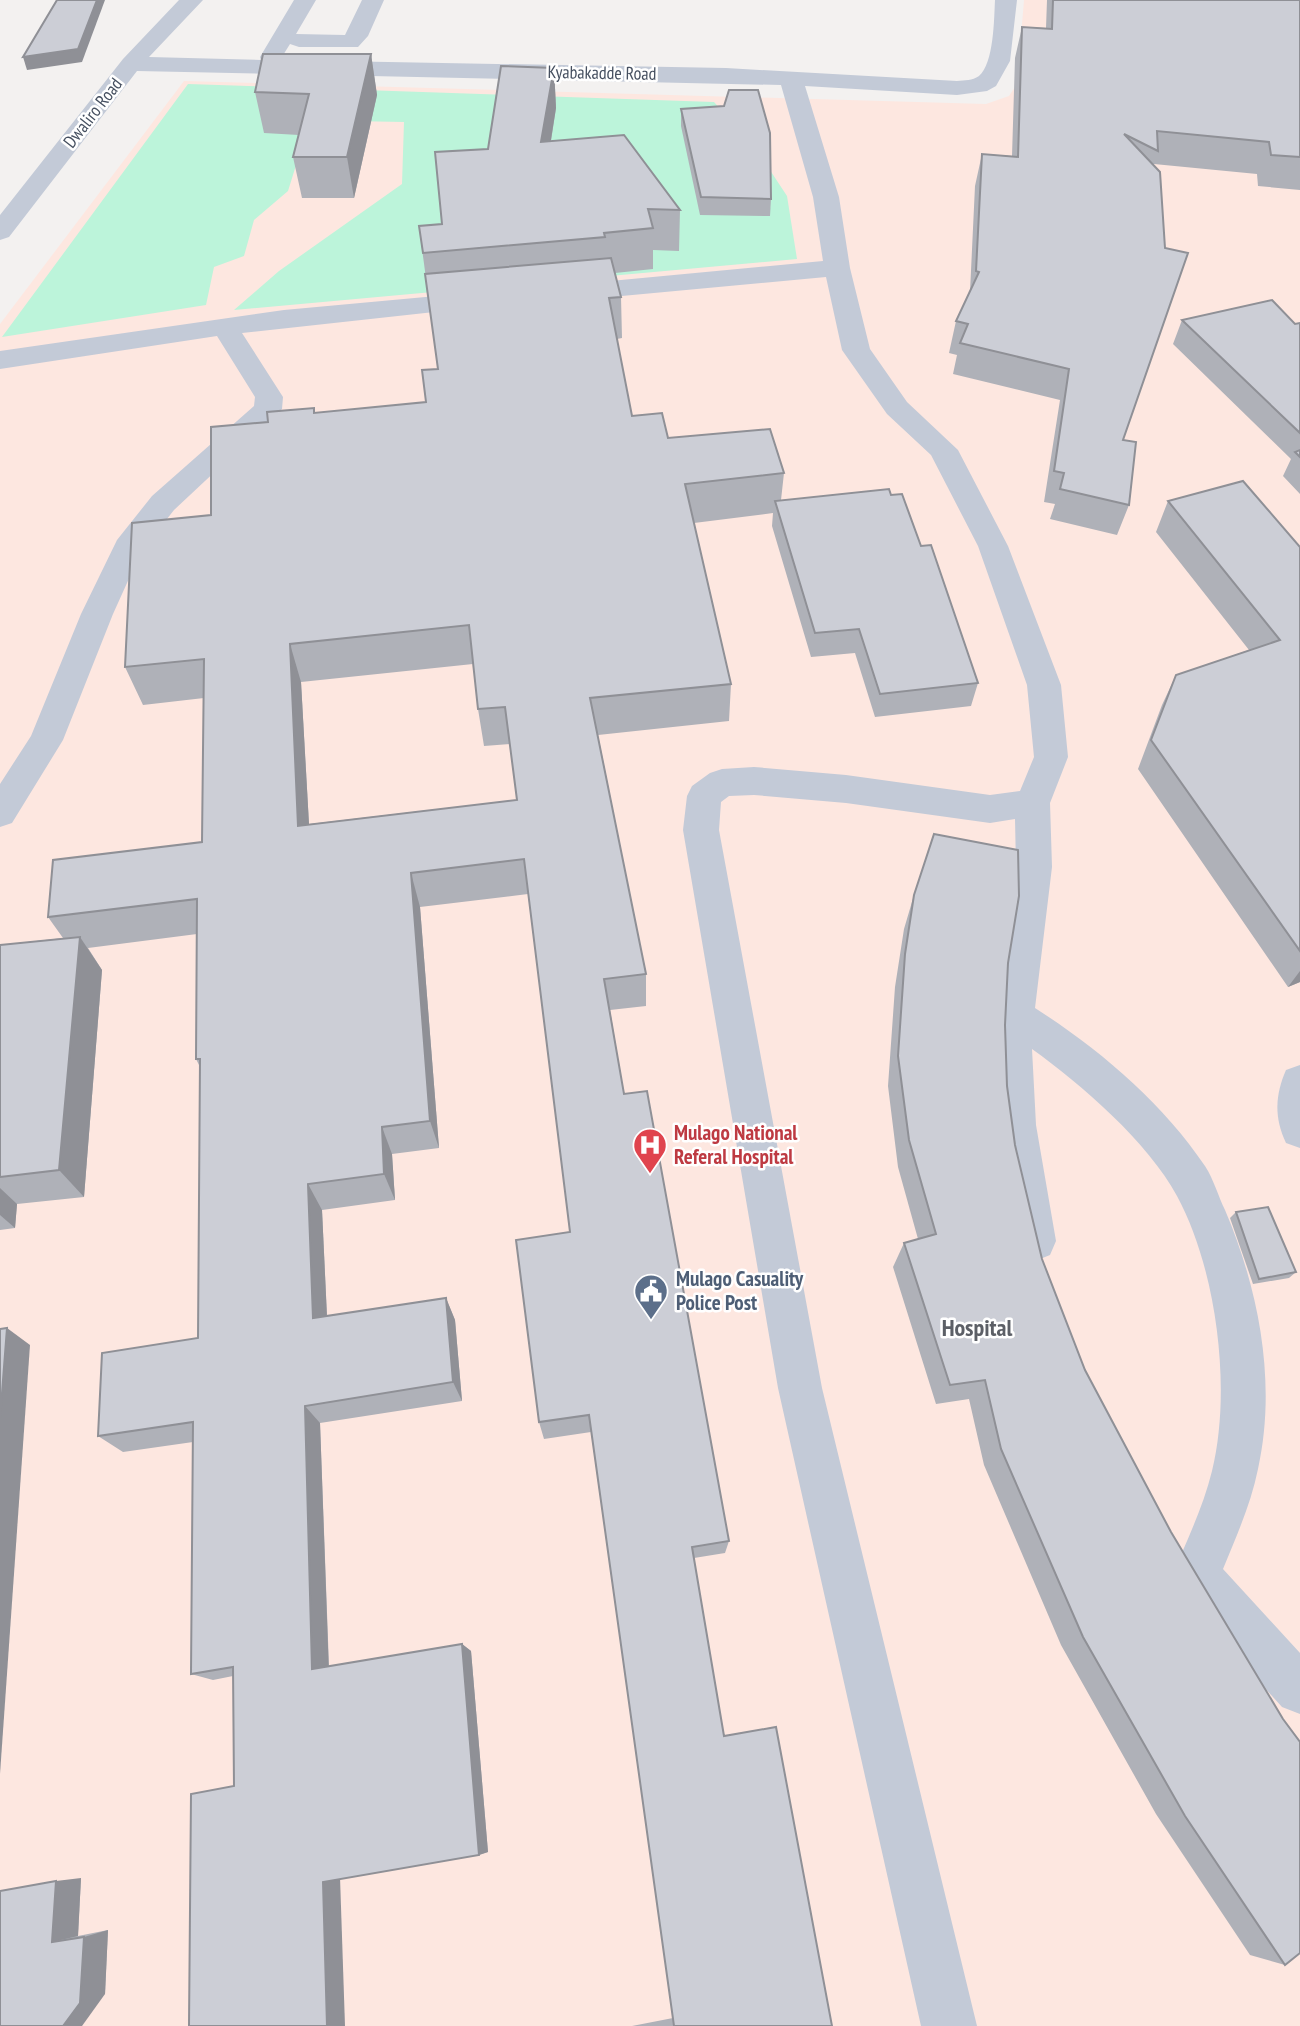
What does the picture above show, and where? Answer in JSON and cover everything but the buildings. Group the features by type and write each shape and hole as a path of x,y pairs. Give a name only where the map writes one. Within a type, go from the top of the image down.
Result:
{"street":[{"name":"Dwaliro Road","path":"0,232 131,64 192,0"},
{"path":"266,65 305,0"},
{"path":"282,39 349,42 357,36 373,0"},
{"name":"Kyabakadde Road","path":"131,64 792,78 957,88 980,86 992,75 1001,57 1006,0"},
{"path":"792,78 799,111 826,197 837,268 856,350 897,408 943,450 998,558 1044,685 1051,757 1032,803 1034,867 1013,1014 1016,1125 1031,1228 1048,1280"},
{"path":"546,295 837,268"},
{"path":"0,360 284,318 505,298"},
{"path":"0,813 46,740 97,614 128,548 163,503 268,409 269,397 224,326"},
{"path":"949,2026 800,1388 701,830 704,796 722,783 754,782 846,789 990,809 1032,803"},
{"path":"1013,1014 1043,1032 1139,1114 1192,1183 1214,1237 1233,1302 1244,1368 1238,1455 1225,1503 1185,1558 1300,1689"},
{"path":"1300,1083 1296,1096 1300,1130"}],"shaded area":[{"name":"Mulago National Referal Hospital","path":"1024,0 1300,0 1300,2026 0,2026 0,324 184,81 986,104 1009,96 1017,84"}],"green space":[{"path":"188,84 714,102 756,149 787,196 797,259 234,310 279,271 402,184 404,122 350,121 302,146 288,191 254,220 244,256 214,267 206,305 2,337"}],"place":[{"name":"Mulago National Referal Hospital","path":"650,1175"},
{"name":"Mulago Casuality Police Post","path":"651,1321"}],"district":[{"name":"Hospital","path":"977,1328"}]}
